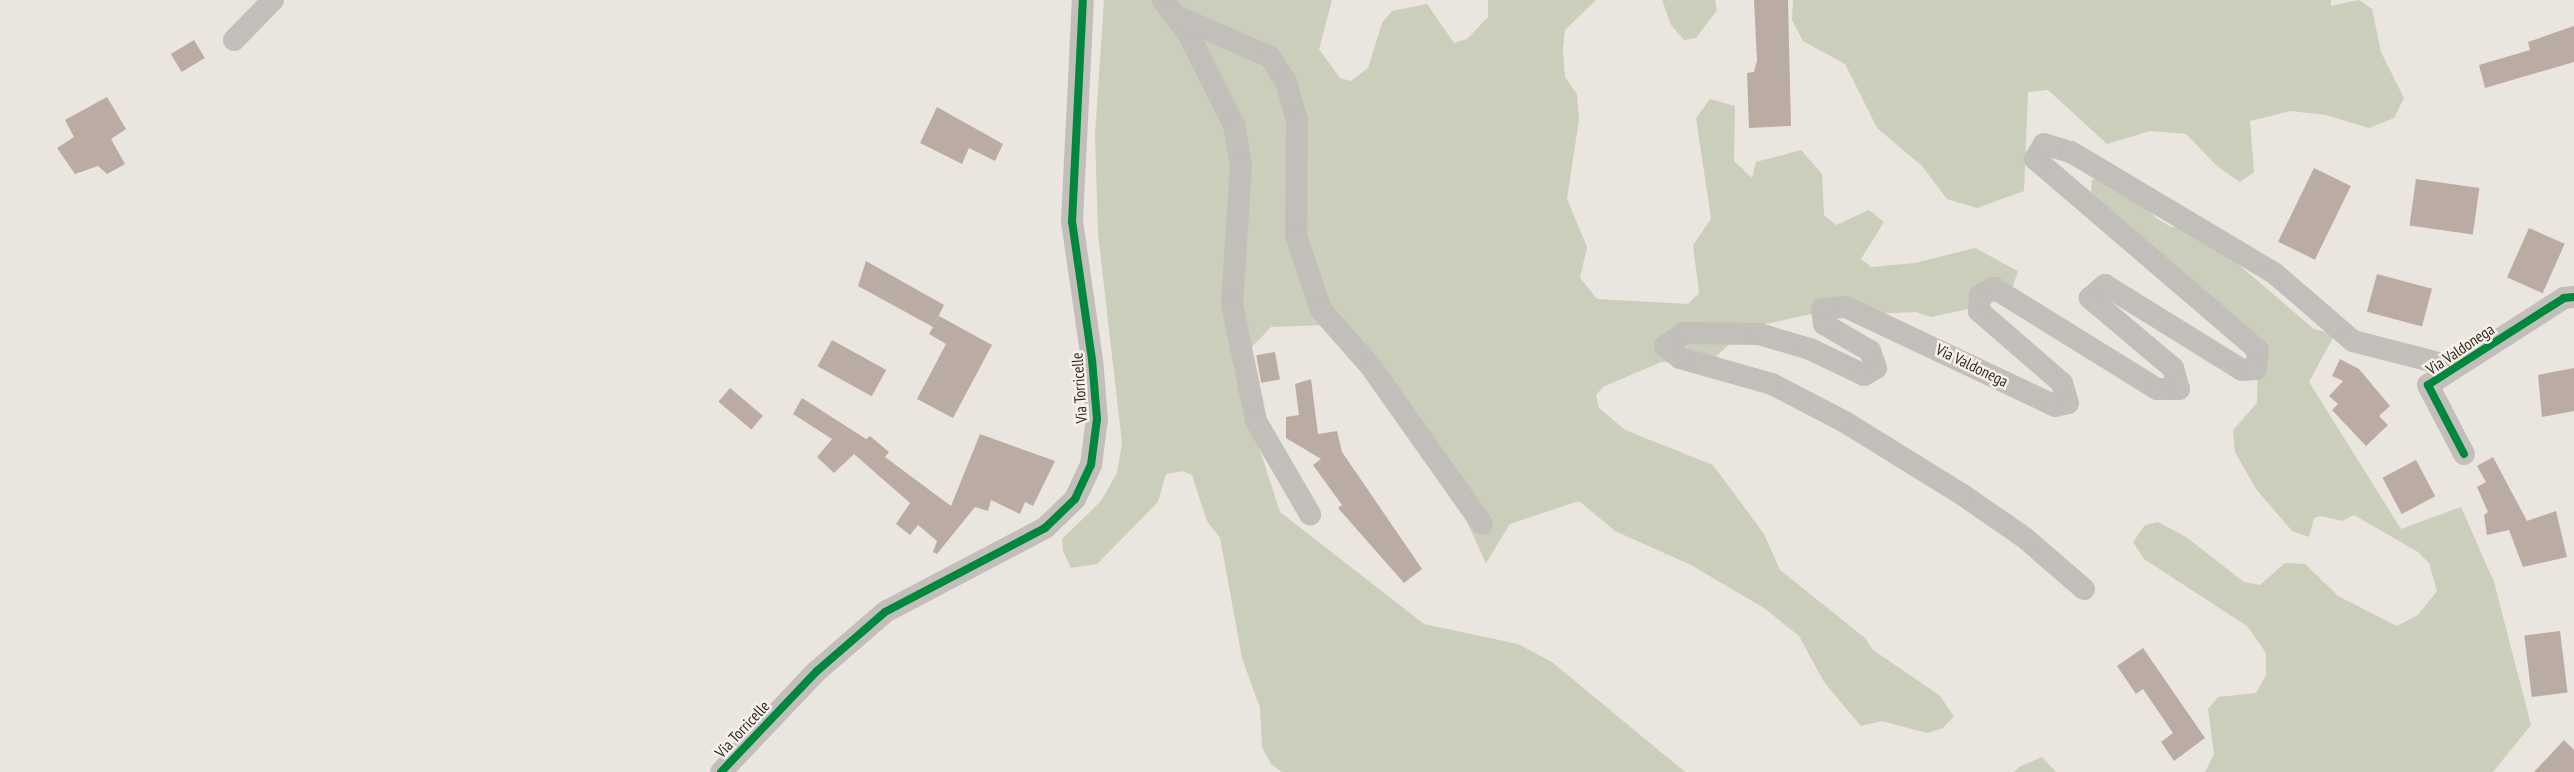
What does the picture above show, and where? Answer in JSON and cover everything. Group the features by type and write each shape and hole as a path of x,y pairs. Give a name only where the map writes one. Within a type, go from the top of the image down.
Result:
{"street":[{"path":"234,40 273,0"},
{"name":"Via Torricelle","path":"720,772 817,671 885,612 1045,528 1075,499 1091,465 1097,420 1092,360 1072,222 1083,0"},
{"path":"1169,8 1234,125 1241,165 1232,304 1256,421 1310,514"},
{"path":"1169,8 1270,57 1286,82 1297,120 1296,236 1321,310 1371,367 1482,524"},
{"name":"Via Valdonega","path":"2084,589 1972,501 1845,422 1772,384 1680,358 1665,346 1684,333 1759,334 1810,349 1864,375 1876,368 1870,351 1824,324 1822,309 1846,307 2055,406 2068,403 2062,383 1979,311 1980,295 1995,288 2157,389 2179,389 2173,368 2090,298 2105,285 2242,370 2256,369 2258,350 2035,159 2044,144 2071,152 2274,273 2353,341 2454,367"},
{"name":"Via Valdonega","path":"2464,454 2428,385 2564,298 2574,297"}],"green space":[{"path":"1104,0 1332,0 1319,49 1340,78 1351,81 1368,68 1382,23 1392,11 1427,4 1454,43 1467,39 1488,17 1488,0 1596,0 1565,30 1563,49 1565,77 1577,94 1579,120 1567,199 1587,247 1580,278 1597,299 1688,304 1699,293 1693,245 1711,219 1696,118 1710,99 1735,106 1734,161 1752,178 1756,162 1801,150 1822,174 1824,215 1836,225 1869,210 1884,222 1861,259 1871,267 1915,263 1975,248 2018,271 2010,295 1987,305 1931,317 1916,312 1849,315 1820,312 1748,328 1705,366 1661,362 1603,387 1596,395 1599,408 1625,430 1713,465 1764,534 1780,570 1865,638 1873,650 1939,695 1954,716 1943,728 1927,733 1882,721 1861,726 1824,682 1799,636 1764,608 1691,565 1615,531 1579,501 1510,524 1486,563 1437,457 1326,325 1271,327 1233,367 1280,512 1424,624 1518,644 1552,662 1685,772 1282,772 1271,764 1262,747 1260,708 1242,658 1220,538 1207,521 1192,475 1182,471 1166,474 1158,502 1097,564 1071,568 1063,551 1062,539 1101,501 1117,473 1122,443 1098,233 1095,135"},
{"path":"1662,0 1715,0 1717,10 1696,38 1684,40 1671,25"},
{"path":"1793,0 2331,0 2331,6 2359,0 2372,9 2381,52 2404,98 2394,118 2369,128 2326,115 2290,111 2250,121 2254,172 2240,182 2218,167 2186,134 2150,131 2107,144 2048,90 2028,92 2024,191 1977,208 1947,199 1922,166 1877,128 1845,64 1803,41 1792,20"},
{"path":"2104,177 2138,196 2156,218 2171,227 2192,225 2314,329 2335,334 2309,382 2401,529 2461,507 2494,582 2531,725 2493,772 2205,772 2214,754 2208,709 2218,697 2256,693 2266,675 2266,653 2247,626 2144,559 2133,542 2145,525 2158,522 2186,537 2244,582 2260,585 2285,563 2305,564 2338,596 2397,626 2418,615 2437,591 2429,563 2418,552 2354,515 2342,521 2322,516 2314,518 2309,537 2292,531 2256,489 2235,452 2233,430 2257,403 2258,362 2090,200 2092,180"},
{"path":"2042,757 2056,772 2014,772 2019,767"}],"building":[{"path":"1754,0 1788,0 1791,126 1749,128 1747,73 1754,72 1757,61"},
{"path":"2574,26 2574,62 2485,88 2479,65 2530,50 2528,42"},
{"path":"194,40 205,58 182,72 171,54"},
{"path":"107,97 126,129 111,139 125,164 107,174 98,166 75,174 57,148 74,137 65,120"},
{"path":"937,107 1003,144 995,161 969,148 962,164 920,143"},
{"path":"2314,168 2351,186 2315,260 2278,242"},
{"path":"2416,179 2479,188 2473,234 2409,226"},
{"path":"2529,228 2565,244 2543,293 2507,277"},
{"path":"866,261 944,305 934,325 939,316 992,345 953,418 917,399 946,344 929,334 933,327 858,286"},
{"path":"2377,274 2432,289 2422,326 2367,312"},
{"path":"832,340 886,370 872,396 817,366"},
{"path":"1275,352 1280,380 1261,383 1256,355"},
{"path":"2340,359 2359,369 2390,406 2379,416 2388,425 2366,446 2332,410 2338,404 2329,396 2343,381 2332,376"},
{"path":"2574,368 2574,411 2542,417 2538,375"},
{"path":"1311,379 1318,434 1337,431 1342,452 1422,569 1404,583 1338,508 1342,505 1313,465 1321,459 1286,438 1286,417 1299,415 1295,384"},
{"path":"730,388 763,416 751,429 718,402"},
{"path":"802,398 866,439 870,436 889,452 885,457 951,506 980,434 1055,461 1033,506 1025,502 1020,514 991,500 988,511 975,507 937,554 933,552 937,541 918,525 910,535 896,524 910,503 854,454 834,473 817,457 832,439 793,414"},
{"path":"2493,457 2527,521 2556,511 2567,557 2523,567 2509,530 2487,535 2484,515 2488,512 2477,487 2486,482 2477,466"},
{"path":"2416,460 2435,496 2402,514 2382,478"},
{"path":"2560,631 2568,693 2532,697 2524,635"},
{"path":"2143,648 2205,738 2174,761 2161,742 2173,733 2143,689 2136,694 2117,666"},
{"path":"2564,740 2574,750 2574,772 2534,772"}],"cycle path":[{"path":"721,772 817,671 885,612 1045,528 1075,499 1091,465 1097,419 1092,360 1072,222 1083,0"},
{"path":"2464,454 2428,385 2564,298 2574,297"}]}
